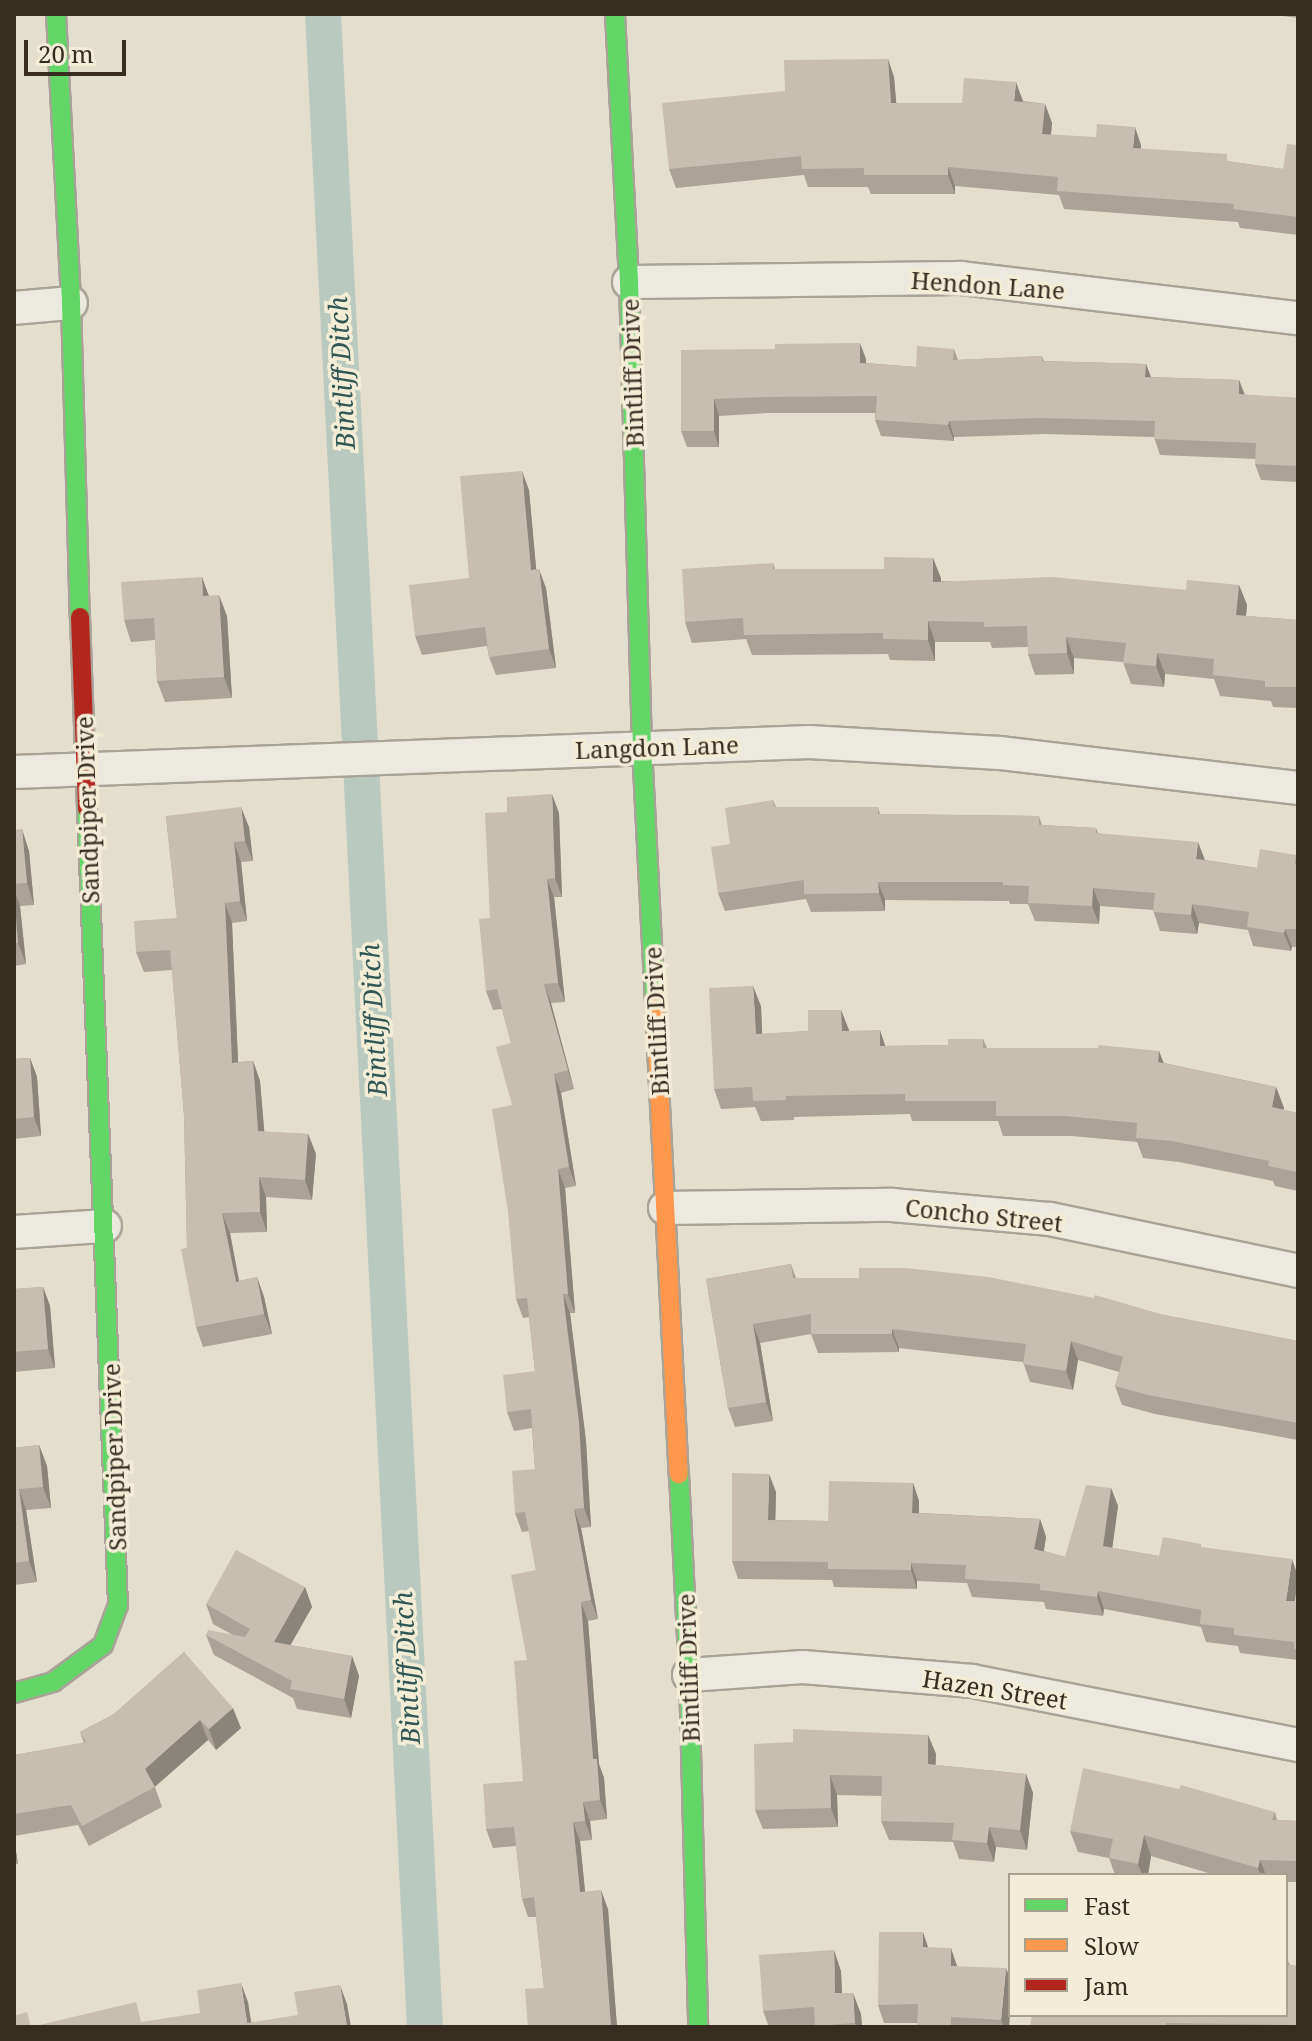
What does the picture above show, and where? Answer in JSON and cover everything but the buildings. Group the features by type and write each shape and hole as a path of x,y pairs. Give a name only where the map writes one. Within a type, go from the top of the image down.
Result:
{"street":[{"name":"Sandpiper Drive","path":"14,1693 53,1682 103,1645 118,1605 85,767 71,303 56,14"},
{"name":"Bintliff Drive","path":"615,14 629,282 642,747 689,1675 698,2027"},
{"name":"Hendon Lane","path":"629,282 961,278 1298,318"},
{"path":"14,308 71,303"},
{"name":"Langdon Lane","path":"14,772 809,742 1000,753 1298,788"},
{"name":"Concho Street","path":"665,1208 892,1205 1050,1219 1298,1271"},
{"path":"14,1232 105,1226"},
{"name":"Hazen Street","path":"689,1675 803,1667 972,1681 1298,1745"}],"waterway":[{"name":"Bintliff Ditch","path":"323,14 425,2027"}],"traffic: fast":[{"path":"56,14 71,303 80,617"},
{"path":"615,14 629,282 642,747 655,1007"},
{"path":"14,1693 53,1682 103,1645 118,1605 87,809"},
{"path":"679,1474 689,1675 698,2027"}],"traffic: slow":[{"path":"655,1007 679,1474"}],"traffic: jam":[{"path":"80,617 87,809"}]}
